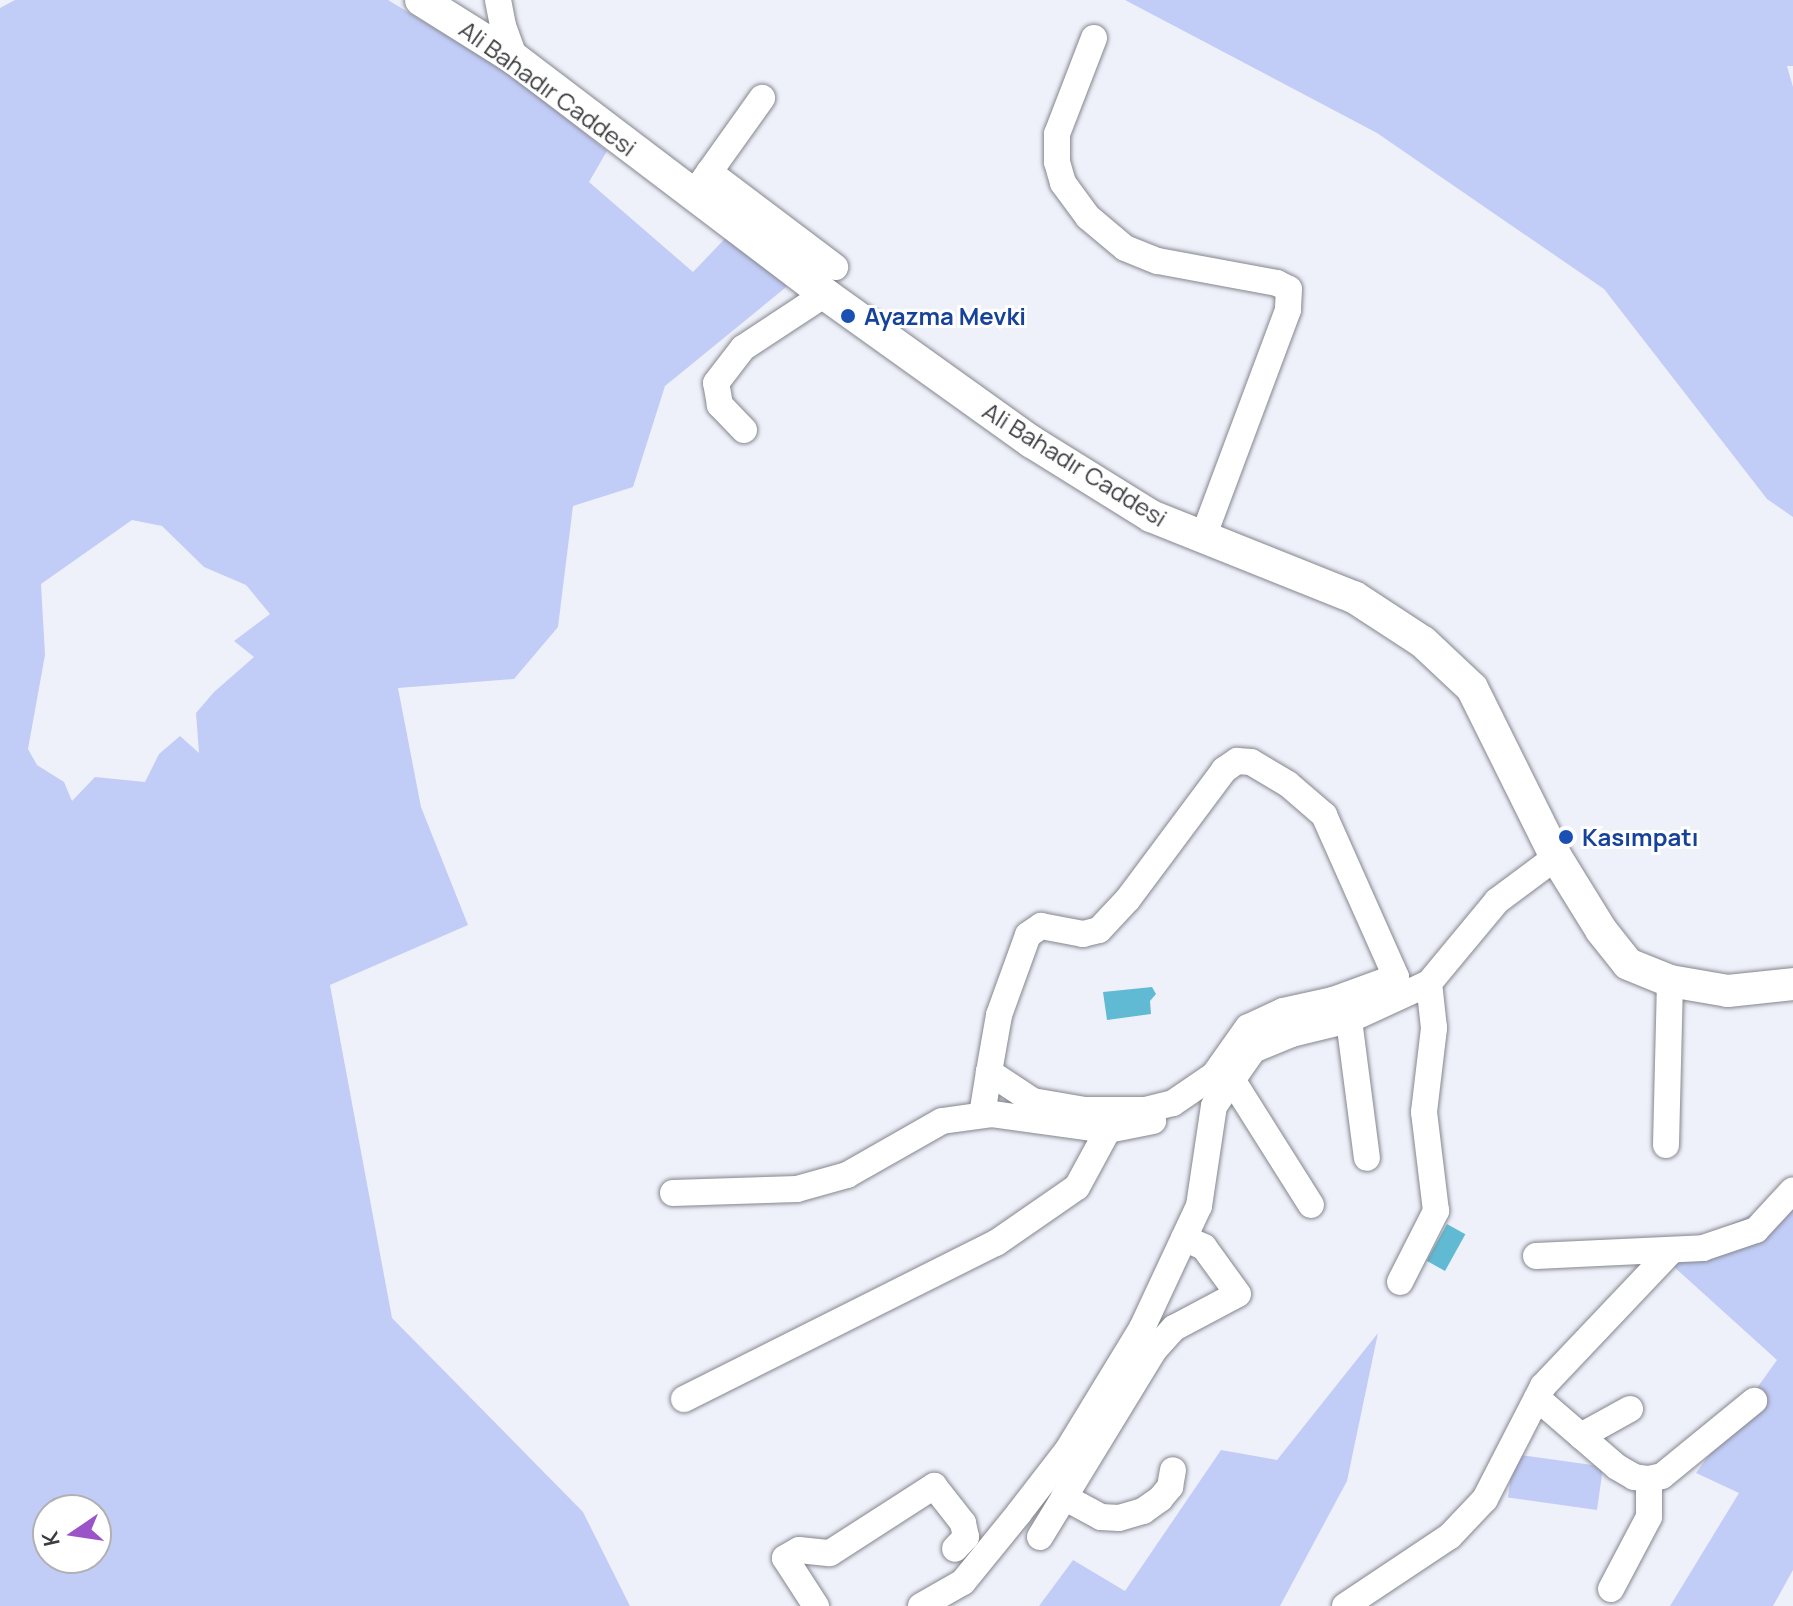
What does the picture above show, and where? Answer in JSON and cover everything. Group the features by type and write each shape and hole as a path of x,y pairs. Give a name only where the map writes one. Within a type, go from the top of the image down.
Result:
{"main road":[{"name":"Ali Bahadır Caddesi","path":"421,0 701,183 830,280 1032,442 1151,516 1354,597 1423,642 1472,688 1556,857 1601,930 1628,964 1670,981 1728,991 1793,984"}],"street":[{"path":"498,0 515,59"},
{"path":"1094,38 1057,134 1057,162 1063,183 1088,217 1125,248 1158,261 1277,283 1289,289 1288,310 1203,537"},
{"path":"701,183 762,98"},
{"path":"744,430 720,405 716,383 743,348 830,280"},
{"path":"982,1115 989,1072 999,1015 1028,935 1041,926 1083,934 1099,930 1128,899 1224,770 1237,761 1251,762 1288,784 1324,815 1396,977 1333,1000 1283,1011 1248,1027 1214,1075 1173,1103 1145,1110 1085,1110 1033,1101 989,1072"},
{"path":"921,1606 963,1582 1001,1535 1074,1439 1142,1328 1199,1206 1214,1106 1253,1050 1292,1034 1349,1020 1429,983 1497,901 1556,857"},
{"path":"1666,1145 1670,981"},
{"path":"1400,1282 1436,1211 1424,1112 1434,1028 1429,983"},
{"path":"1349,1020 1367,1158"},
{"path":"1231,1078 1311,1205"},
{"path":"673,1193 797,1189 847,1175 942,1121 982,1115 1108,1130 1214,1106"},
{"path":"684,1399 996,1243 1077,1187 1108,1130"},
{"path":"1536,1256 1703,1248 1756,1230 1793,1190"},
{"path":"1040,1537 1154,1350 1174,1328 1238,1294 1204,1247 1184,1238"},
{"path":"1345,1606 1450,1536 1485,1499 1543,1386 1672,1250"},
{"path":"1537,1398 1617,1467 1634,1477 1649,1479 1662,1476 1754,1401"},
{"path":"1581,1436 1630,1409"},
{"path":"1064,1497 1101,1517 1119,1518 1143,1511 1160,1499 1170,1487 1173,1470"},
{"path":"1611,1589 1649,1517 1649,1479"},
{"path":"816,1606 785,1558 799,1550 830,1553 934,1486 963,1523 966,1537 955,1549"},
{"path":"963,1523 1001,1535"}],"shaded area":[{"path":"15,0 388,0 511,74 607,151 589,182 693,272 737,226 796,279 665,386 633,487 573,506 558,627 514,679 398,688 421,807 468,925 330,985 392,1318 583,1512 630,1606 0,1606 0,8","holes":["132,520 162,526 204,567 246,585 270,614 234,641 254,657 214,692 196,713 199,753 180,736 159,754 145,782 95,777 72,801 64,782 37,765 28,749 45,655 41,584"]},
{"path":"1125,0 1793,0 1793,66 1787,66 1793,87 1793,517 1767,499 1604,289 1377,133"},
{"path":"1152,987 1156,994 1150,1001 1151,1014 1107,1020 1103,992"},
{"path":"1793,1199 1793,1570 1773,1606 1670,1606 1739,1493 1696,1473 1777,1360 1662,1256 1770,1206"},
{"path":"1447,1224 1465,1234 1445,1271 1427,1261"},
{"path":"1378,1333 1347,1481 1280,1606 1039,1606 1073,1560 1125,1591 1221,1450 1277,1460"},
{"path":"1514,1454 1603,1467 1597,1510 1508,1498"}],"place":[{"name":"Ayazma Mevki","path":"848,316"},
{"name":"Kasımpatı","path":"1566,837"}]}
